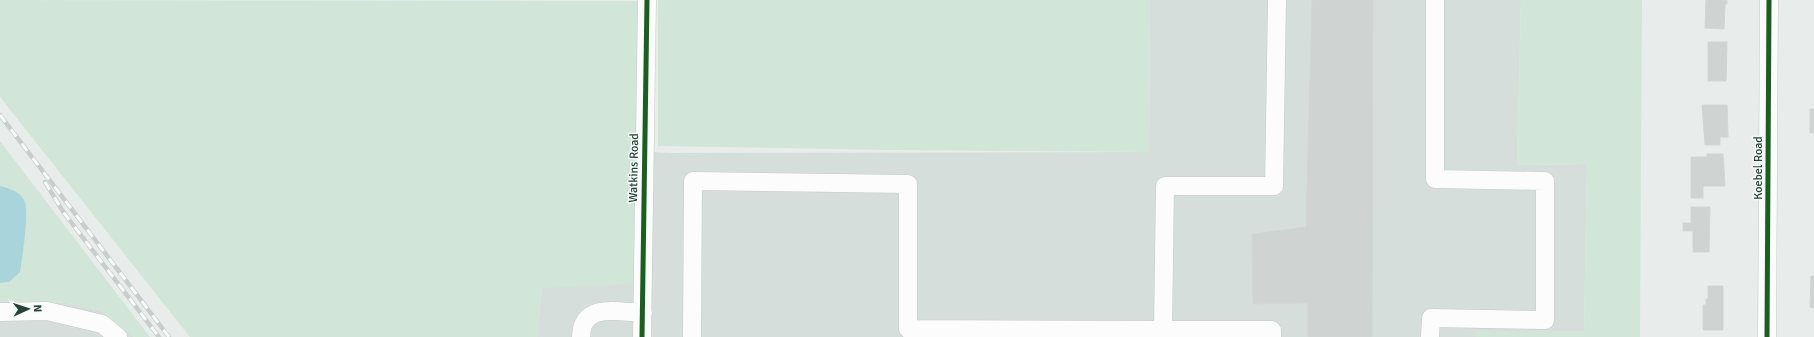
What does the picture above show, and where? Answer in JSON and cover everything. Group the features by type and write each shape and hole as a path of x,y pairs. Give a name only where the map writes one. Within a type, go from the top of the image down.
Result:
{"street":[{"name":"Watkins Road","path":"642,337 646,0"},
{"path":"1163,330 1165,186 1274,186 1277,0"},
{"path":"1430,337 1431,318 1545,320 1545,181 1435,178 1435,0"},
{"name":"Koebel Road","path":"1767,337 1769,0"},
{"path":"692,337 693,181 908,184 908,329 1272,330 1272,337"},
{"path":"0,312 47,311 102,324 118,337"},
{"path":"581,337 581,328 586,317 597,311 643,313"}],"shaded area":[{"path":"1150,0 1521,0 1517,165 1587,164 1584,332 1476,331 1476,337 537,337 542,288 639,151 669,153 1149,152"},
{"path":"0,302 68,303 99,310 131,333 134,337 0,337"}],"green space":[{"path":"0,0 639,1 634,284 542,288 537,337 190,337 0,97"},
{"path":"658,0 1150,0 1149,152 886,150 658,146"},
{"path":"1521,0 1642,0 1640,337 1476,337 1476,331 1584,331 1587,164 1517,165"},
{"path":"0,141 150,337 134,337 131,333 99,310 68,303 0,302 0,283 9,282 12,189 0,186"}],"water":[{"path":"0,186 14,190 22,197 26,205 26,214 20,272 9,282 0,283"}],"building":[{"path":"1312,0 1373,0 1372,337 1308,337 1308,303 1253,304 1252,234 1306,227"},
{"path":"1706,0 1727,0 1727,4 1725,4 1724,29 1705,28"},
{"path":"1708,42 1727,42 1726,81 1708,81"},
{"path":"1702,105 1727,105 1728,137 1720,137 1720,145 1705,145"},
{"path":"1810,109 1814,109 1814,133 1810,133"},
{"path":"1707,154 1723,154 1725,186 1703,186 1703,198 1691,198 1691,157 1707,157"},
{"path":"1691,207 1710,207 1709,252 1693,252 1693,231 1683,231 1683,223 1691,223"},
{"path":"1811,276 1814,276 1814,308 1810,307"},
{"path":"1708,286 1723,286 1723,330 1703,330 1703,305 1706,305 1706,299 1708,299"}],"railway":[{"path":"0,115 169,337"},
{"path":"45,182 64,213 159,337"}],"cycle path":[{"path":"642,337 647,0"},
{"path":"1767,337 1769,0"}]}
